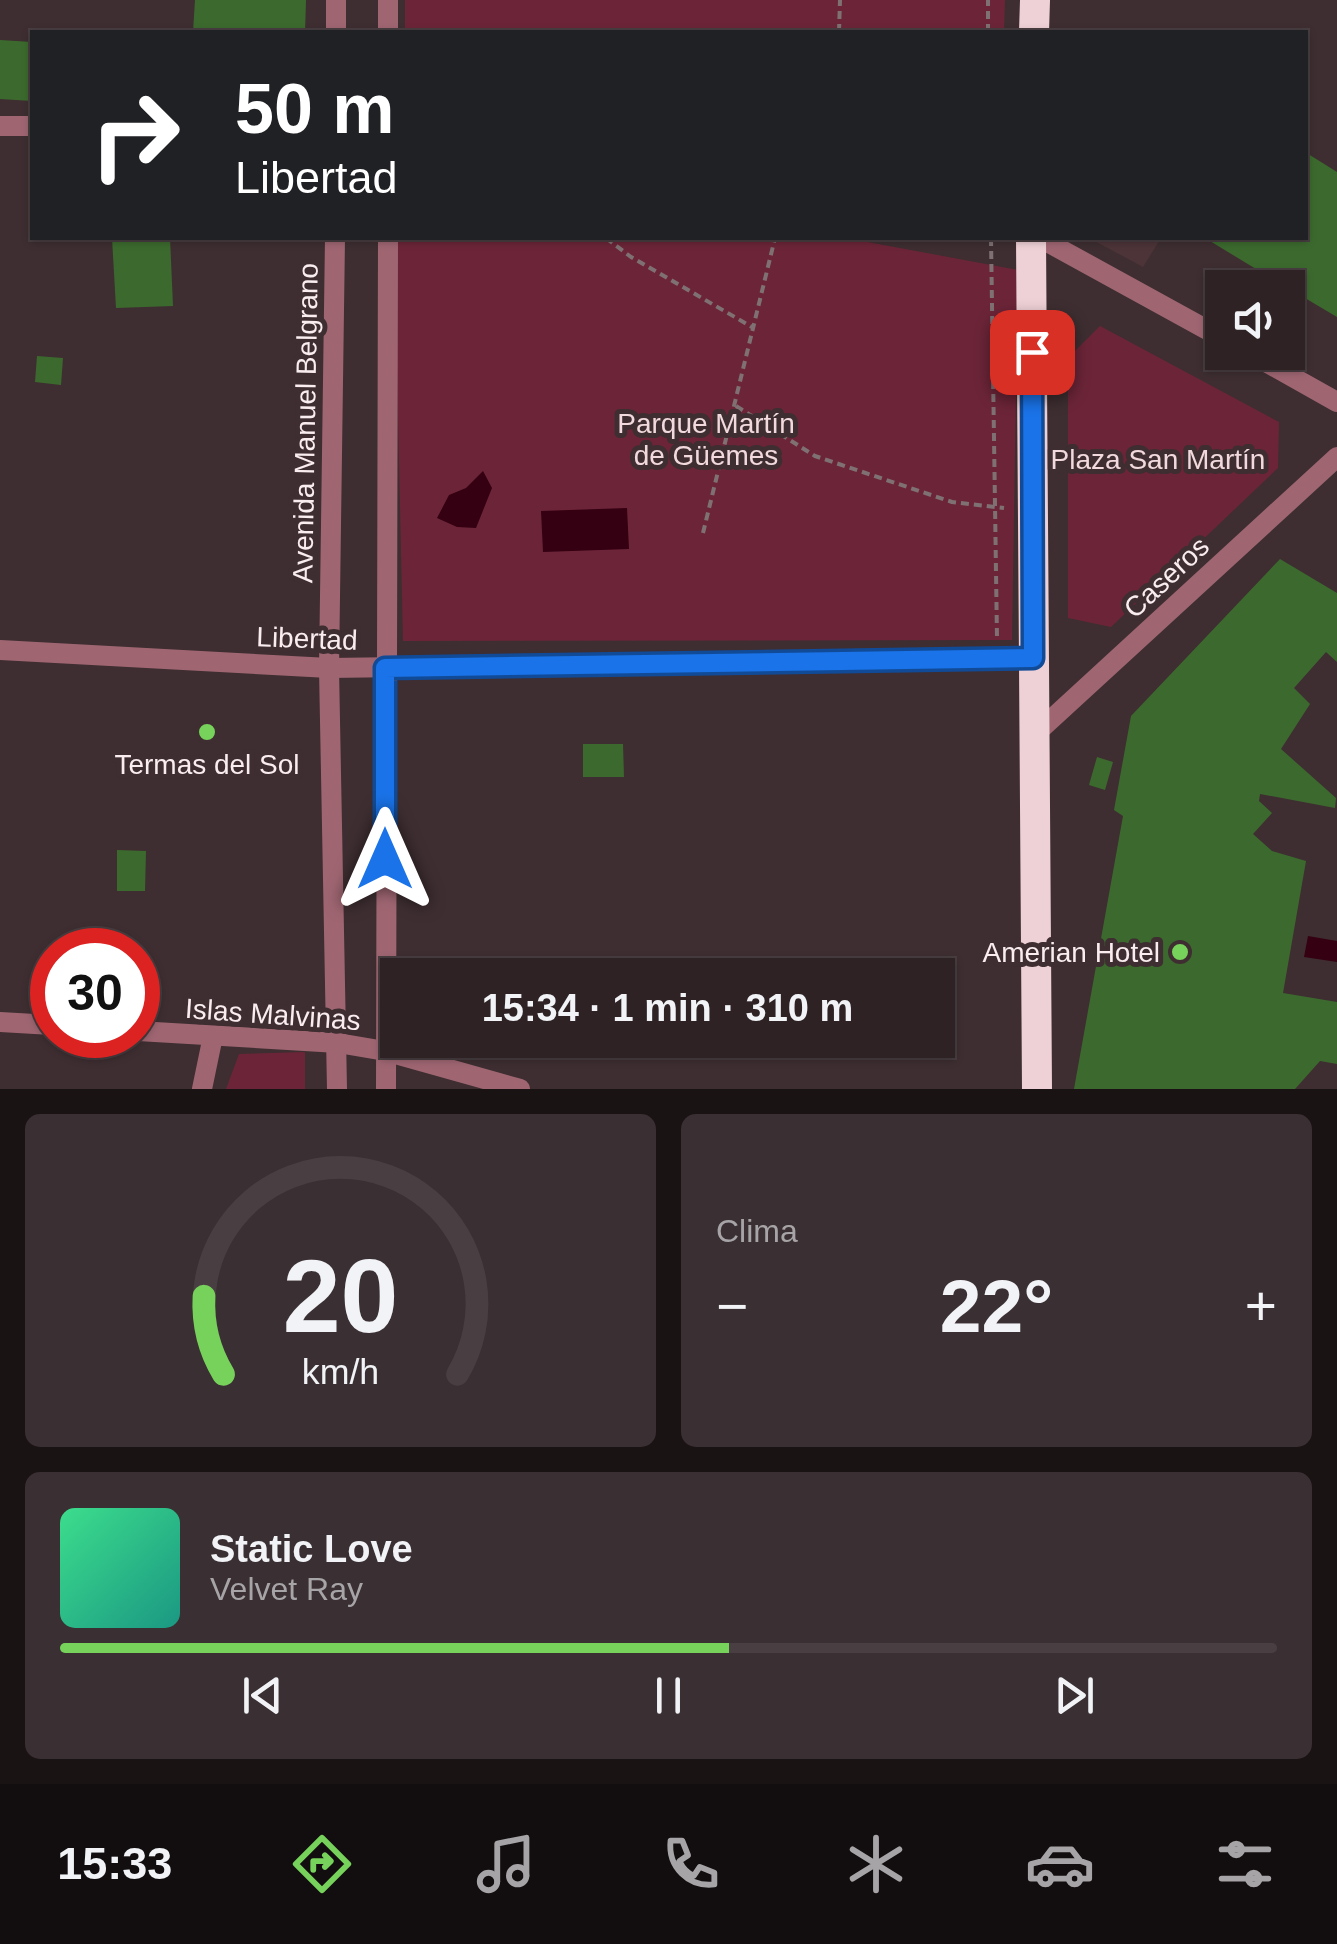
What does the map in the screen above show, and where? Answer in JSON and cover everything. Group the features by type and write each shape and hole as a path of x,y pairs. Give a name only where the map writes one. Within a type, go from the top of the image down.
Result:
{"highway":[{"path":"1034,0 1034,30"},
{"path":"1031,240 1032,738 1040,890 1038,1089"}],"street":[{"path":"336,0 336,30"},
{"path":"388,0 388,30"},
{"path":"0,126 30,126"},
{"name":"Avenida Manuel Belgrano","path":"334,240 329,668 337,1089"},
{"path":"385,958 388,240"},
{"path":"1044,240 1205,329"},
{"path":"1280,370 1337,402"},
{"name":"Caseros","path":"1032,738 1337,458"},
{"name":"Libertad","path":"0,650 329,668 1033,658"},
{"path":"0,1022 30,1024"},
{"name":"Islas Malvinas","path":"160,1032 338,1042 380,1050"},
{"path":"202,1089 213,1036"},
{"path":"385,1058 386,1089"},
{"name":"Islas Malvinas","path":"410,1058 520,1089"}],"path":[{"path":"839,30 840,0"},
{"path":"988,0 988,30"},
{"path":"609,240 752,327"},
{"path":"703,533 775,240"},
{"path":"991,240 998,640"},
{"path":"736,406 814,456 952,502 1014,510"}],"shaded area":[{"path":"1093,240 1160,240 1143,267"},
{"path":"483,471 492,488 476,528 457,527 437,518 449,495 466,488"},
{"path":"627,508 629,549 543,552 541,511"},
{"path":"1308,936 1337,941 1337,962 1304,957"}],"green space":[{"path":"405,0 1005,0 1004,30 405,30"},
{"name":"Parque Martín de Güemes","path":"394,240 857,240 1018,270 1012,640 403,641"},
{"name":"Plaza San Martín","path":"1100,326 1279,422 1278,468 1111,627 1068,618 1068,358"},
{"path":"305,1052 305,1089 226,1089 239,1054"}],"building":[{"path":"195,0 306,0 305,30 193,30"},
{"path":"0,40 30,42 30,101 0,99"},
{"path":"1308,154 1337,172 1337,317 1305,298 1305,270 1255,270 1208,240 1308,240"},
{"path":"112,240 170,240 173,306 116,308"},
{"path":"37,356 63,358 61,385 35,382"},
{"path":"1280,559 1337,593 1337,662 1326,652 1294,688 1310,704 1281,749 1336,798 1335,808 1260,794 1259,801 1272,813 1253,834 1272,851 1306,861 1283,993 1337,1002 1337,1064 1320,1061 1295,1089 1074,1089 1123,816 1114,810 1131,716"},
{"path":"583,744 623,744 624,777 583,777"},
{"path":"1097,757 1113,762 1105,790 1089,785"},
{"path":"117,850 146,851 145,891 117,891"}],"place":[{"name":"Termas del Sol","path":"207,732"},
{"name":"Amerian Hotel","path":"1180,952"}],"route":[{"path":"385,859 385,668 1033,658 1032,352"}]}
